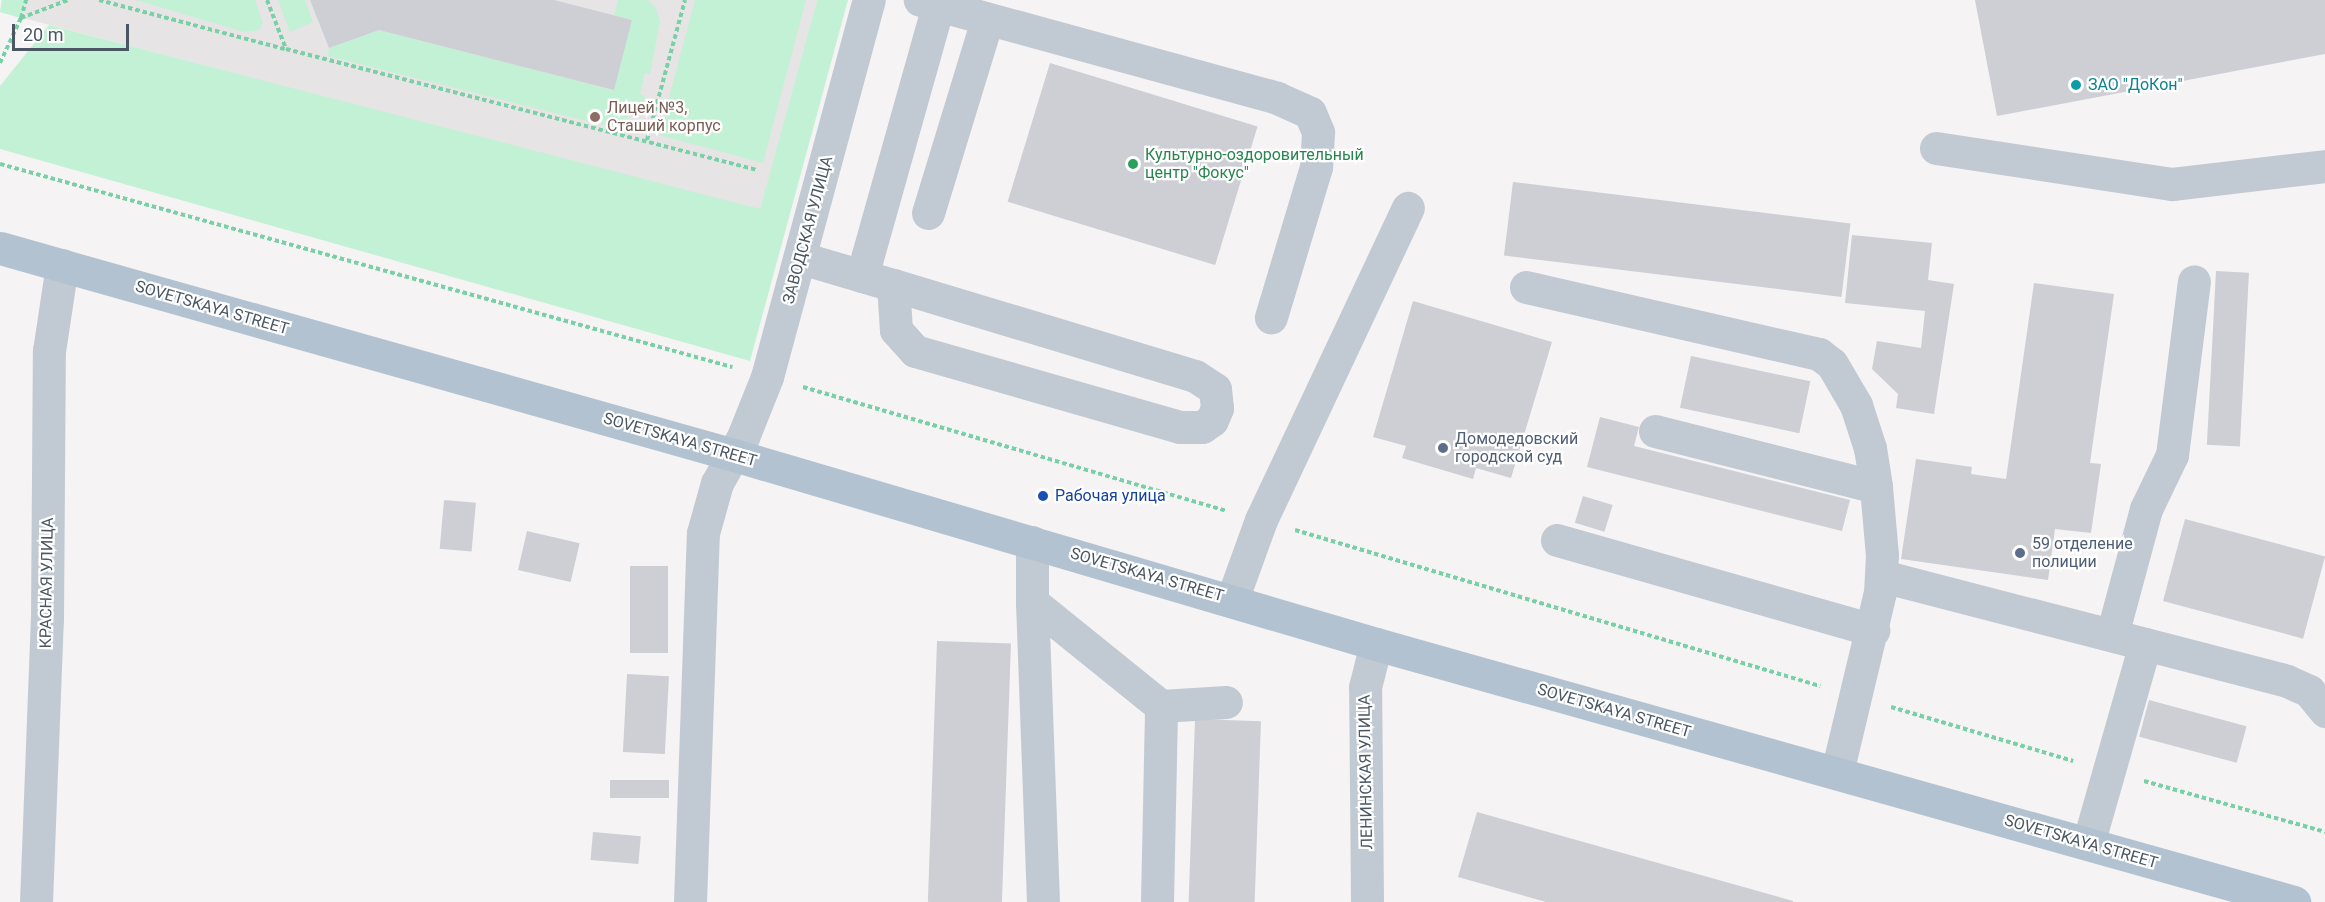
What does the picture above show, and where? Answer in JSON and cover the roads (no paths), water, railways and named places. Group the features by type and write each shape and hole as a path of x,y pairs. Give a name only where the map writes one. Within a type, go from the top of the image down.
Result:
{"main road":[{"name":"SOVETSKAYA STREET","path":"0,248 734,455 1376,644 2294,902"}],"street":[{"name":"ЗАВОДСКАЯ УЛИЦА","path":"734,455 767,377 869,0"},
{"path":"862,276 929,3 1277,98 1310,113 1318,132 1316,167 1271,317"},
{"path":"928,213 987,20"},
{"path":"1936,148 2172,184 2325,166"},
{"path":"1232,600 1261,520 1408,208"},
{"path":"801,258 893,285 1195,376 1215,389 1217,408 1208,423 1187,429 915,351 896,330 893,285"},
{"name":"КРАСНАЯ УЛИЦА","path":"36,902 47,619 49,351 62,266"},
{"path":"2112,635 2146,509 2172,455 2194,281"},
{"path":"1526,287 1819,354 1832,364 1856,405 1870,448 1876,486 1882,576 1873,630 1837,773"},
{"path":"1655,431 1876,486"},
{"path":"690,902 700,554 712,496 734,455"},
{"path":"1557,540 1873,630"},
{"path":"1032,542 1032,602 1043,902"},
{"path":"1882,576 2300,685 2325,711"},
{"path":"1032,602 1161,706 1226,702"},
{"name":"ЛЕНИНСКАЯ УЛИЦА","path":"1367,902 1365,687 1376,644"},
{"path":"2088,844 2145,644"},
{"path":"1157,902 1161,706"}],"place":[{"name":"ЗАО \"ДоКон\"","path":"2076,85"},
{"name":"Лицей №3, Сташий корпус","path":"595,117"},
{"name":"Культурно-оздоровительный центр \"Фокус\"","path":"1133,164"},
{"name":"Домодедовский городской суд","path":"1443,448"},
{"name":"Рабочая улица","path":"1043,496"},
{"name":"59 отделение полиции","path":"2020,553"}]}
